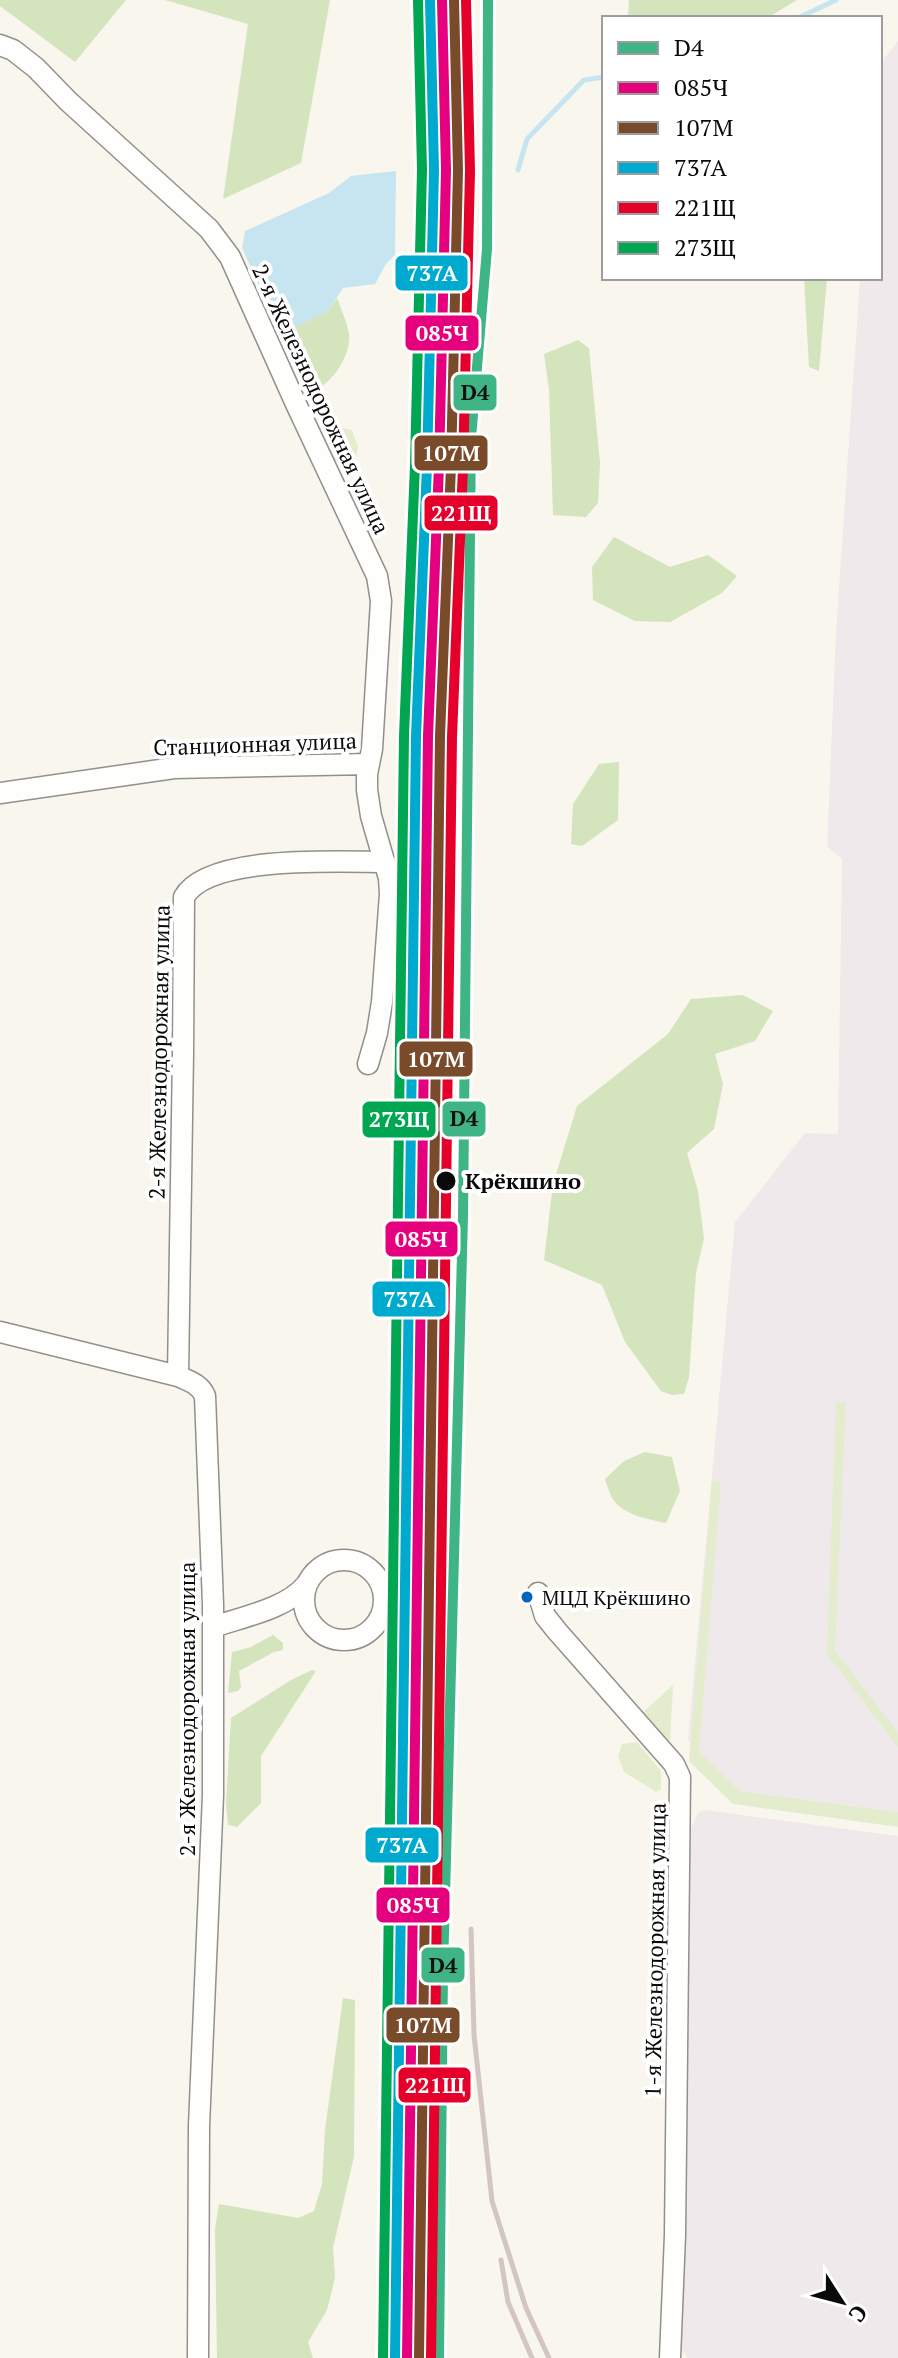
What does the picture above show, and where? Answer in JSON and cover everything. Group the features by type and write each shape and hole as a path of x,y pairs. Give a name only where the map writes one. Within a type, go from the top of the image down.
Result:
{"street":[{"name":"2-я Железнодорожная улица","path":"0,45 13,50 36,68 209,229 230,257 380,583 372,749 367,790 371,816 385,862 262,864 215,875 186,892 184,897 178,1376 197,1385 205,1396 213,1627 211,1861 199,2126 198,2358"},
{"name":"Станционная улица","path":"0,793 174,768 369,764"},
{"path":"368,1064 382,1002 390,894 385,862"},
{"path":"0,1332 178,1376"},
{"path":"213,1627 296,1607 306,1585 319,1568 328,1563 349,1560 369,1568 383,1588 382,1613 367,1633 356,1638 344,1640 320,1633 296,1607"},
{"name":"1-я Железнодорожная улица","path":"538,1593 545,1616 674,1764 680,1777 675,2235 670,2358"}],"shaded area":[{"path":"898,41 898,1812 740,1791 688,1740 735,1222 805,1133 838,1134 842,859 827,846 836,634 860,280 882,280 882,61"},
{"path":"705,1810 898,1836 898,2358 688,2358 681,2349 690,1830 698,1813"}],"green space":[{"path":"0,0 126,0 75,62 0,6"},
{"path":"165,0 330,0 301,163 223,199 248,24"},
{"path":"629,0 797,0 770,16 628,16"},
{"path":"804,280 827,280 819,371 809,367"},
{"path":"337,298 349,334 347,352 332,378 308,393 281,339 266,319 275,320 290,329 328,311"},
{"path":"578,340 589,348 600,463 598,503 586,517 553,515 549,389 544,354"},
{"path":"343,428 352,430 358,447 355,461 345,466 335,461 330,449"},
{"path":"614,537 670,567 708,555 737,576 722,593 670,622 635,621 593,600 592,567"},
{"path":"619,762 618,820 582,846 571,844 573,804 599,764"},
{"path":"743,995 773,1011 755,1041 715,1054 723,1084 714,1129 687,1153 698,1191 704,1238 696,1273 689,1377 684,1394 672,1395 661,1391 625,1342 602,1285 544,1260 553,1184 577,1106 668,1034 691,999"},
{"path":"836,1402 846,1402 835,1650 898,1733 898,1747 827,1654"},
{"path":"645,1452 672,1457 680,1491 666,1523 622,1509 612,1498 605,1479 624,1461"},
{"path":"712,1480 721,1482 699,1751 740,1791 898,1812 898,1827 733,1804 689,1761"},
{"path":"273,1635 283,1643 283,1650 239,1671 241,1687 228,1693 232,1652 251,1647"},
{"path":"312,1670 316,1671 261,1756 261,1803 237,1827 228,1825 226,1804 231,1718"},
{"path":"673,1685 670,1741 640,1715"},
{"path":"637,1742 661,1771 661,1789 656,1792 624,1772 618,1757 622,1744"},
{"path":"343,1998 355,2000 354,2156 333,2248 335,2278 327,2310 308,2342 313,2358 217,2358 215,2228 219,2204 298,2218 314,2211 322,2184 325,2130"}],"water":[{"path":"396,171 395,255 375,284 343,288 328,311 290,329 275,320 242,248 245,231 329,193 351,176"}],"waterway":[{"path":"802,16 836,0"},
{"path":"518,170 527,139 584,80 602,77"}],"railway":[{"path":"471,1929 474,2035 492,2201 526,2308 549,2358"},
{"path":"501,2260 508,2302 532,2358"}],"transit line":[{"name":"737А","path":"395,2358 416,736 427,466 434,170 430,0"},
{"name":"085Ч","path":"407,2358 428,736 439,466 446,170 442,0"},
{"name":"107М","path":"419,2358 440,736 451,466 458,170 454,0"},
{"name":"221Щ","path":"431,2358 452,737 463,467 470,171 466,0"},
{"name":"D4","path":"439,2358 443,1971 463,1216 471,438 487,249 488,0"},
{"name":"273Щ","path":"383,2358 404,736 422,170 418,1"}],"place":[{"name":"Крёкшино","path":"446,1181"},
{"name":"МЦД Крёкшино","path":"527,1597"}]}
